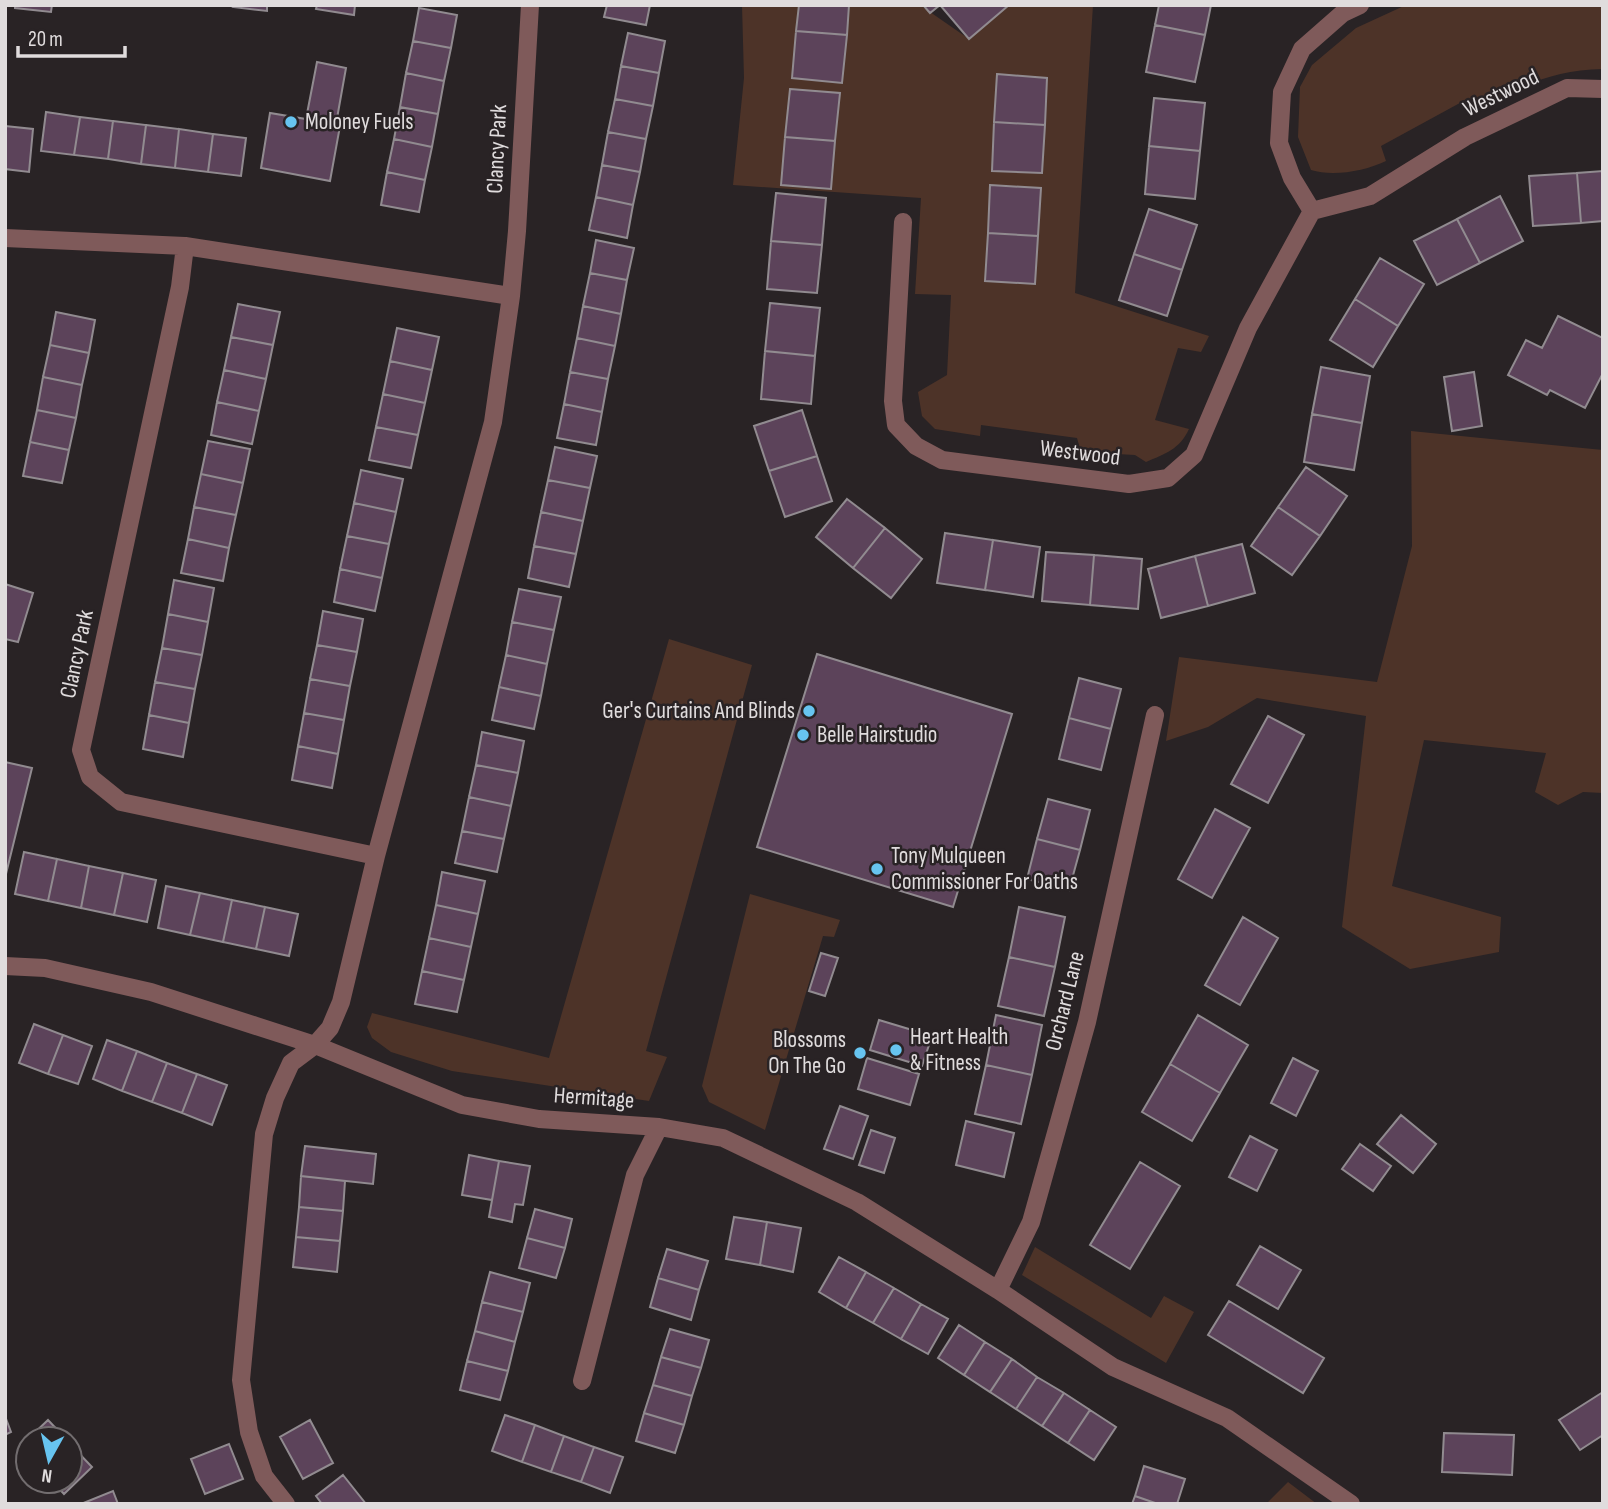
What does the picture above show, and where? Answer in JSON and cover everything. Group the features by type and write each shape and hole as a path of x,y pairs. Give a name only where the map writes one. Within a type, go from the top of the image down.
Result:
{"street":[{"name":"Clancy Park","path":"315,1045 330,1028 341,1002 376,856 493,422 511,296 530,5"},
{"path":"1312,211 1292,178 1279,143 1282,92 1302,49 1343,13 1360,5"},
{"name":"Westwood","path":"903,222 893,401 896,425 915,446 942,460 1129,484 1168,478 1194,455 1248,328 1312,211 1370,196 1465,137 1567,88 1603,89"},
{"path":"5,238 185,246 511,296"},
{"name":"Clancy Park","path":"185,246 180,287 81,750 90,777 121,802 376,856"},
{"name":"Orchard Lane","path":"998,1290 1031,1222 1087,1022 1154,715"},
{"name":"Hermitage","path":"5,966 45,968 150,992 315,1045 461,1105 539,1119 659,1127 635,1175 582,1381"},
{"path":"286,1504 264,1476 249,1432 241,1380 264,1134 275,1098 291,1063 315,1045"},
{"path":"659,1127 723,1138 845,1196 998,1290 1113,1367 1227,1418 1352,1504"}],"shaded area":[{"path":"742,5 920,5 969,39 1009,5 1093,5 1075,293 1209,336 1201,352 1178,348 1155,420 1189,429 1176,446 1146,462 1135,455 1081,452 1077,438 981,425 980,436 935,429 922,416 918,392 947,375 951,295 915,294 921,198 733,185 744,78"},
{"path":"1406,5 1603,5 1603,69 1552,76 1476,109 1469,98 1381,146 1386,161 1378,165 1339,173 1311,170 1298,137 1300,87 1312,65 1356,28"},
{"path":"1411,431 1603,450 1603,793 1583,792 1558,805 1535,792 1546,753 1424,740 1392,886 1501,917 1499,952 1410,969 1342,927 1366,716 1257,698 1208,727 1166,741 1179,657 1377,682 1412,546"},
{"path":"669,639 752,665 646,1051 667,1057 649,1101 452,1071 391,1052 372,1038 367,1027 372,1013 549,1058"},
{"path":"750,894 840,920 834,937 823,936 765,1130 709,1102 702,1086"},
{"path":"1035,1247 1151,1318 1164,1296 1194,1312 1166,1363 1022,1275"},
{"path":"1288,1482 1317,1504 1266,1504"}],"building":[{"path":"15,5 52,5 51,12 15,8"},
{"path":"267,5 267,11 233,7"},
{"path":"317,5 355,5 354,15 316,9"},
{"path":"607,5 650,5 646,25 604,17"},
{"path":"799,5 849,5 847,35 796,31"},
{"path":"923,5 940,5 930,13"},
{"path":"940,5 1009,5 969,39"},
{"path":"1159,5 1211,5 1205,35 1155,25"},
{"path":"419,8 457,15 451,48 413,41"},
{"path":"1155,25 1205,35 1195,82 1146,72"},
{"path":"796,31 847,35 842,83 792,78"},
{"path":"628,33 665,41 659,73 621,66"},
{"path":"413,41 451,48 444,81 406,73"},
{"path":"317,62 346,68 336,124 340,126 330,181 261,168 270,113 306,119"},
{"path":"621,66 659,73 653,106 615,99"},
{"path":"406,73 444,81 438,114 400,107"},
{"path":"997,74 1047,78 1045,125 994,122"},
{"path":"790,89 840,93 835,141 785,137"},
{"path":"1154,98 1205,103 1200,151 1149,146"},
{"path":"615,99 653,106 646,139 608,132"},
{"path":"400,107 438,114 432,147 394,139"},
{"path":"46,112 80,117 74,155 41,151"},
{"path":"80,117 113,121 108,159 74,155"},
{"path":"113,121 146,125 141,164 108,159"},
{"path":"994,122 1045,125 1042,173 992,171"},
{"path":"146,125 179,129 175,168 141,164"},
{"path":"5,126 33,129 29,172 5,169"},
{"path":"179,129 213,134 208,172 175,168"},
{"path":"608,132 646,139 640,172 602,165"},
{"path":"213,134 246,138 241,176 208,172"},
{"path":"785,137 835,141 831,189 781,185"},
{"path":"394,139 432,147 425,180 387,172"},
{"path":"1149,146 1200,151 1195,199 1145,194"},
{"path":"602,165 640,172 633,205 596,197"},
{"path":"1603,171 1603,221 1581,223 1577,173"},
{"path":"387,172 425,180 419,212 381,205"},
{"path":"1577,173 1581,223 1533,226 1529,176"},
{"path":"990,185 1041,188 1038,236 988,233"},
{"path":"776,193 826,198 822,245 771,241"},
{"path":"1500,196 1523,241 1480,263 1457,219"},
{"path":"596,197 633,205 627,238 589,230"},
{"path":"1149,209 1197,225 1182,270 1134,254"},
{"path":"1457,219 1480,263 1437,285 1414,241"},
{"path":"988,233 1038,236 1035,284 985,281"},
{"path":"596,240 634,248 627,280 590,273"},
{"path":"771,241 822,245 817,293 767,289"},
{"path":"1134,254 1182,270 1167,316 1119,300"},
{"path":"1380,258 1424,284 1398,326 1355,299"},
{"path":"590,273 627,280 621,314 583,306"},
{"path":"1355,299 1398,326 1373,367 1330,340"},
{"path":"770,303 820,308 815,356 765,351"},
{"path":"238,304 280,312 273,345 231,337"},
{"path":"583,306 621,314 615,346 577,338"},
{"path":"56,312 95,320 89,353 50,345"},
{"path":"1558,316 1603,338 1603,373 1585,408 1550,390 1547,395 1508,375 1526,340 1542,348"},
{"path":"397,328 439,337 432,370 390,361"},
{"path":"231,337 273,345 266,379 224,370"},
{"path":"577,338 615,346 608,379 570,372"},
{"path":"50,345 89,353 82,385 43,377"},
{"path":"765,351 815,356 811,404 761,399"},
{"path":"390,361 432,370 425,403 383,394"},
{"path":"1321,367 1370,376 1362,423 1312,414"},
{"path":"224,370 266,379 259,411 217,402"},
{"path":"570,372 608,379 602,412 564,404"},
{"path":"1474,372 1482,426 1452,431 1444,377"},
{"path":"43,377 82,385 76,418 37,410"},
{"path":"383,394 425,403 418,435 376,427"},
{"path":"217,402 259,411 252,444 211,435"},
{"path":"564,404 602,412 596,445 557,438"},
{"path":"37,410 76,418 69,450 30,442"},
{"path":"802,410 817,456 769,471 754,426"},
{"path":"1312,414 1362,423 1354,470 1304,462"},
{"path":"376,427 418,435 411,468 369,460"},
{"path":"208,441 250,449 243,483 201,474"},
{"path":"30,442 69,450 62,483 23,476"},
{"path":"555,447 597,456 590,488 548,480"},
{"path":"817,456 832,501 785,517 769,471"},
{"path":"1306,467 1347,496 1320,536 1278,507"},
{"path":"361,470 403,479 396,512 354,503"},
{"path":"201,474 243,483 236,515 194,507"},
{"path":"548,480 590,488 583,521 541,512"},
{"path":"847,499 885,528 853,568 816,537"},
{"path":"354,503 396,512 389,544 347,536"},
{"path":"194,507 236,515 229,548 188,539"},
{"path":"1278,507 1320,536 1292,575 1251,546"},
{"path":"541,512 583,521 576,554 534,546"},
{"path":"885,528 922,559 891,598 853,568"},
{"path":"945,533 993,540 985,590 937,583"},
{"path":"347,536 389,544 382,578 340,569"},
{"path":"188,539 229,548 223,581 181,573"},
{"path":"993,540 1040,547 1033,597 985,590"},
{"path":"1242,544 1255,593 1208,606 1195,556"},
{"path":"534,546 576,554 569,587 528,578"},
{"path":"1046,552 1094,555 1090,605 1042,601"},
{"path":"1094,555 1142,559 1138,609 1090,605"},
{"path":"1195,556 1208,606 1161,618 1148,569"},
{"path":"340,569 382,578 375,611 334,602"},
{"path":"174,580 214,588 208,622 168,614"},
{"path":"5,584 33,593 18,642 5,639"},
{"path":"519,589 561,597 554,630 512,622"},
{"path":"323,611 363,619 357,652 317,645"},
{"path":"168,614 208,622 202,655 162,648"},
{"path":"512,622 554,630 547,664 506,655"},
{"path":"317,645 357,652 350,686 310,679"},
{"path":"162,648 202,655 195,689 155,682"},
{"path":"817,654 1012,714 953,907 757,847"},
{"path":"506,655 547,664 541,696 499,687"},
{"path":"1079,678 1121,689 1111,729 1069,718"},
{"path":"310,679 350,686 344,720 304,713"},
{"path":"155,682 195,689 189,723 149,715"},
{"path":"499,687 541,696 534,729 492,720"},
{"path":"304,713 344,720 338,754 298,746"},
{"path":"149,715 189,723 183,757 143,749"},
{"path":"1268,716 1304,735 1268,803 1231,784"},
{"path":"1069,718 1111,729 1101,770 1059,759"},
{"path":"482,732 524,741 518,773 476,765"},
{"path":"298,746 338,754 332,788 292,780"},
{"path":"5,762 32,768 5,878"},
{"path":"476,765 518,773 511,806 469,797"},
{"path":"469,797 511,806 504,839 462,831"},
{"path":"1048,799 1090,810 1080,850 1037,839"},
{"path":"1215,809 1250,828 1212,898 1178,879"},
{"path":"462,831 504,839 497,872 455,863"},
{"path":"1037,839 1080,850 1069,890 1027,879"},
{"path":"24,852 57,859 48,901 15,894"},
{"path":"57,859 89,866 81,908 48,901"},
{"path":"89,866 123,873 114,915 81,908"},
{"path":"442,872 485,881 478,914 436,905"},
{"path":"123,873 156,880 147,922 114,915"},
{"path":"166,886 200,893 190,935 158,928"},
{"path":"200,893 232,900 223,942 190,935"},
{"path":"232,900 265,907 256,949 223,942"},
{"path":"436,905 478,914 471,947 429,938"},
{"path":"265,907 298,914 289,956 256,949"},
{"path":"1019,907 1065,917 1055,967 1009,957"},
{"path":"1243,917 1278,938 1240,1005 1205,985"},
{"path":"429,938 471,947 464,980 422,971"},
{"path":"821,953 838,958 825,996 809,991"},
{"path":"1009,957 1055,967 1044,1016 998,1006"},
{"path":"422,971 464,980 457,1012 415,1004"},
{"path":"996,1015 1042,1025 1032,1075 986,1065"},
{"path":"1198,1015 1248,1045 1220,1093 1170,1064"},
{"path":"879,1020 932,1036 922,1066 870,1050"},
{"path":"34,1024 63,1035 48,1074 19,1063"},
{"path":"63,1035 92,1046 78,1084 48,1074"},
{"path":"107,1040 137,1051 122,1091 93,1079"},
{"path":"137,1051 167,1063 152,1102 122,1091"},
{"path":"867,1058 919,1074 910,1105 858,1089"},
{"path":"1293,1058 1318,1071 1296,1116 1271,1103"},
{"path":"167,1063 197,1074 182,1113 152,1102"},
{"path":"1170,1064 1220,1093 1192,1141 1142,1112"},
{"path":"986,1065 1032,1075 1021,1124 975,1114"},
{"path":"197,1074 227,1085 212,1125 182,1113"},
{"path":"840,1106 868,1116 853,1159 824,1149"},
{"path":"1401,1115 1436,1144 1413,1173 1377,1144"},
{"path":"966,1121 1014,1133 1004,1177 956,1165"},
{"path":"871,1130 895,1138 884,1173 859,1165"},
{"path":"1250,1136 1277,1150 1257,1191 1229,1177"},
{"path":"1360,1144 1391,1166 1373,1191 1342,1169"},
{"path":"305,1146 376,1154 373,1184 301,1176"},
{"path":"469,1155 499,1161 492,1200 462,1195"},
{"path":"499,1161 530,1166 523,1205 515,1204 512,1222 489,1217"},
{"path":"1140,1162 1180,1186 1130,1269 1090,1245"},
{"path":"301,1176 345,1181 343,1211 299,1207"},
{"path":"299,1207 343,1211 340,1241 296,1237"},
{"path":"535,1209 572,1219 565,1248 527,1238"},
{"path":"734,1217 767,1222 760,1265 726,1259"},
{"path":"767,1222 801,1228 793,1272 760,1265"},
{"path":"296,1237 340,1241 337,1272 293,1267"},
{"path":"527,1238 565,1248 556,1278 519,1268"},
{"path":"1260,1246 1301,1270 1278,1309 1237,1285"},
{"path":"667,1249 708,1261 699,1290 658,1278"},
{"path":"839,1257 866,1272 846,1308 819,1292"},
{"path":"490,1272 530,1283 523,1312 482,1302"},
{"path":"866,1272 894,1288 873,1323 846,1308"},
{"path":"658,1278 699,1290 691,1320 650,1307"},
{"path":"894,1288 921,1304 901,1339 873,1323"},
{"path":"1229,1301 1324,1358 1303,1393 1208,1335"},
{"path":"482,1302 523,1312 515,1342 475,1331"},
{"path":"921,1304 948,1319 928,1354 901,1339"},
{"path":"959,1325 985,1342 964,1375 938,1358"},
{"path":"670,1329 709,1340 701,1368 661,1357"},
{"path":"475,1331 515,1342 508,1371 467,1361"},
{"path":"985,1342 1012,1359 990,1392 964,1375"},
{"path":"661,1357 701,1368 692,1396 653,1385"},
{"path":"1012,1359 1037,1377 1016,1409 990,1392"},
{"path":"467,1361 508,1371 500,1400 460,1390"},
{"path":"1037,1377 1064,1393 1042,1426 1016,1409"},
{"path":"653,1385 692,1396 684,1425 644,1413"},
{"path":"1603,1392 1603,1435 1580,1450 1559,1420"},
{"path":"1064,1393 1090,1410 1068,1443 1042,1426"},
{"path":"1090,1410 1116,1427 1094,1460 1068,1443"},
{"path":"644,1413 684,1425 675,1453 636,1441"},
{"path":"505,1415 535,1425 522,1462 492,1451"},
{"path":"5,1416 11,1432 5,1435"},
{"path":"310,1420 333,1463 303,1479 280,1437"},
{"path":"535,1425 564,1436 551,1472 522,1462"},
{"path":"1444,1433 1514,1435 1512,1475 1442,1472"},
{"path":"564,1436 594,1447 581,1482 551,1472"},
{"path":"229,1444 243,1479 205,1494 191,1459"},
{"path":"594,1447 623,1457 610,1493 581,1482"},
{"path":"84,1459 92,1467 84,1475"},
{"path":"1144,1466 1185,1479 1177,1504 1158,1504 1135,1496"},
{"path":"343,1475 366,1504 322,1504 316,1496"},
{"path":"113,1491 118,1504 81,1504"},
{"path":"1135,1496 1158,1504 1132,1504"}],"place":[{"name":"Moloney Fuels","path":"291,122"},
{"name":"Ger's Curtains And Blinds","path":"809,711"},
{"name":"Belle Hairstudio","path":"803,735"},
{"name":"Tony Mulqueen Commissioner For Oaths","path":"877,869"},
{"name":"Heart Health & Fitness","path":"896,1050"},
{"name":"Blossoms On The Go","path":"860,1053"}]}
